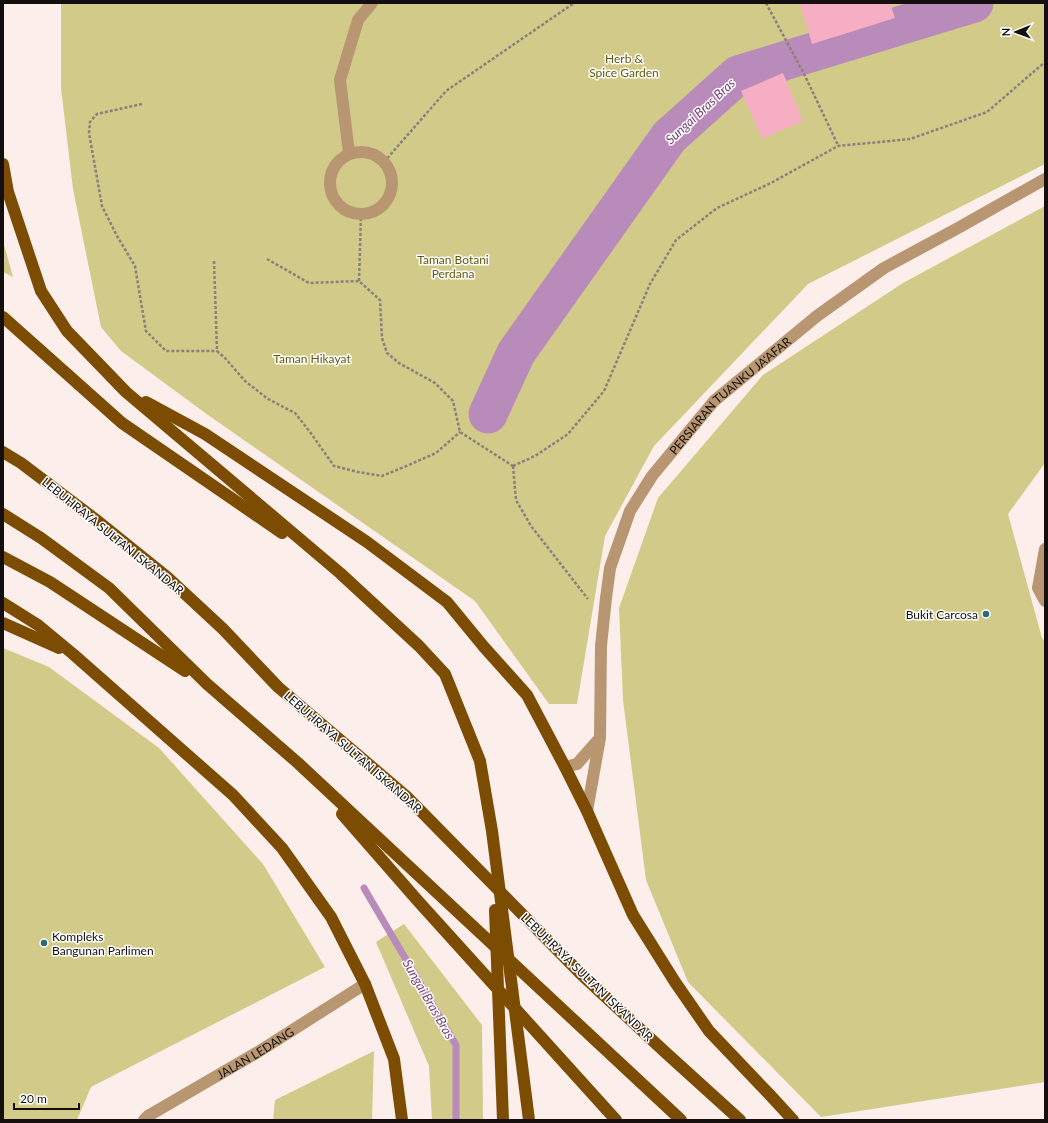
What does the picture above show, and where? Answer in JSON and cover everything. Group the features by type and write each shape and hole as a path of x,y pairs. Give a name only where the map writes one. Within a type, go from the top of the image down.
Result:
{"main road":[{"path":"3,164 8,192 41,291 67,330 126,392 340,573 419,646 445,674 480,761 492,831 529,1120"},
{"path":"3,317 122,422 340,573"},
{"path":"126,392 206,434 367,542 447,602 484,647 527,695 587,811 633,916 675,982 709,1031 793,1120"},
{"name":"LEBUHRAYA SULTAN ISKANDAR","path":"3,452 88,514 168,577 223,629 278,687 406,796 581,974 740,1120"},
{"path":"3,514 41,538 109,588 207,684 298,763 681,1120"},
{"path":"3,557 50,582 207,684"},
{"path":"3,603 38,625 73,654 233,795 282,848 331,918 365,984 394,1060 402,1120"},
{"path":"3,623 73,654"},
{"path":"298,763 418,901 616,1120"},
{"path":"492,831 503,1120"}],"street":[{"path":"349,153 340,80 358,20 372,3"},
{"path":"364,151 372,153 384,162 390,172 392,184 390,196 382,206 372,212 361,214 351,212 336,202 332,193 330,184 332,172 339,160 349,153 364,151"},
{"name":"PERSIARAN TUANKU JA'AFAR","path":"587,811 600,738 601,661 610,568 630,511 652,476 714,401 817,316 884,268 1045,179"},
{"path":"1045,549 1038,588 1045,601"},
{"path":"565,767 577,764 600,738"},
{"name":"JALAN LEDANG","path":"144,1120 148,1116 258,1052 365,984"}],"path":[{"path":"384,162 446,92 574,3"},
{"path":"766,3 804,74 838,146"},
{"path":"513,466 535,456 568,434 604,391 650,284 676,240 717,208 771,183 838,146 910,139 987,112 1045,62"},
{"path":"142,104 97,114 90,122 89,133 102,206 117,236 135,266 146,331 166,351 217,352 225,358 245,381 268,399 295,413 334,466 382,476 436,453 460,432"},
{"path":"359,281 361,214"},
{"path":"267,259 309,283 359,281 380,300 382,338 387,353 399,363 435,383 453,401 460,432 513,466"},
{"path":"214,261 217,352"},
{"path":"513,466 516,500 531,526 604,618"}],"green space":[{"name":"Taman Botani Perdana","path":"61,3 1045,3 1045,164 808,284 654,446 605,536 577,704 549,704 475,601 208,415 121,351 101,327 73,189 61,88"},
{"path":"1045,206 1045,463 1008,514 1042,638 1045,641 1045,1082 821,1117 688,982 646,880 623,700 619,608 658,498 763,375 903,283"},
{"path":"3,241 13,277 3,272"},
{"path":"3,648 49,667 159,748 263,864 325,967 91,1087 77,1120 3,1120"},
{"path":"404,924 482,1025 483,1120 432,1120 429,1066 376,942"},
{"path":"374,1051 372,1120 273,1120 275,1100"}],"building":[{"path":"800,3 890,3 895,18 812,44"},
{"path":"783,73 803,121 762,139 741,91"}],"waterway":[{"name":"Sungai Bras Bras","path":"488,414 516,353 669,137 738,75 974,3"},
{"name":"Sungai Bras Bras","path":"364,888 456,1045 456,1120"}],"place":[{"name":"Bukit Carcosa","path":"986,614"},
{"name":"Kompleks Bangunan Parlimen","path":"44,943"}],"park label":[{"name":"Herb & Spice Garden","path":"624,65"},
{"name":"Taman Hikayat","path":"312,358"}]}
